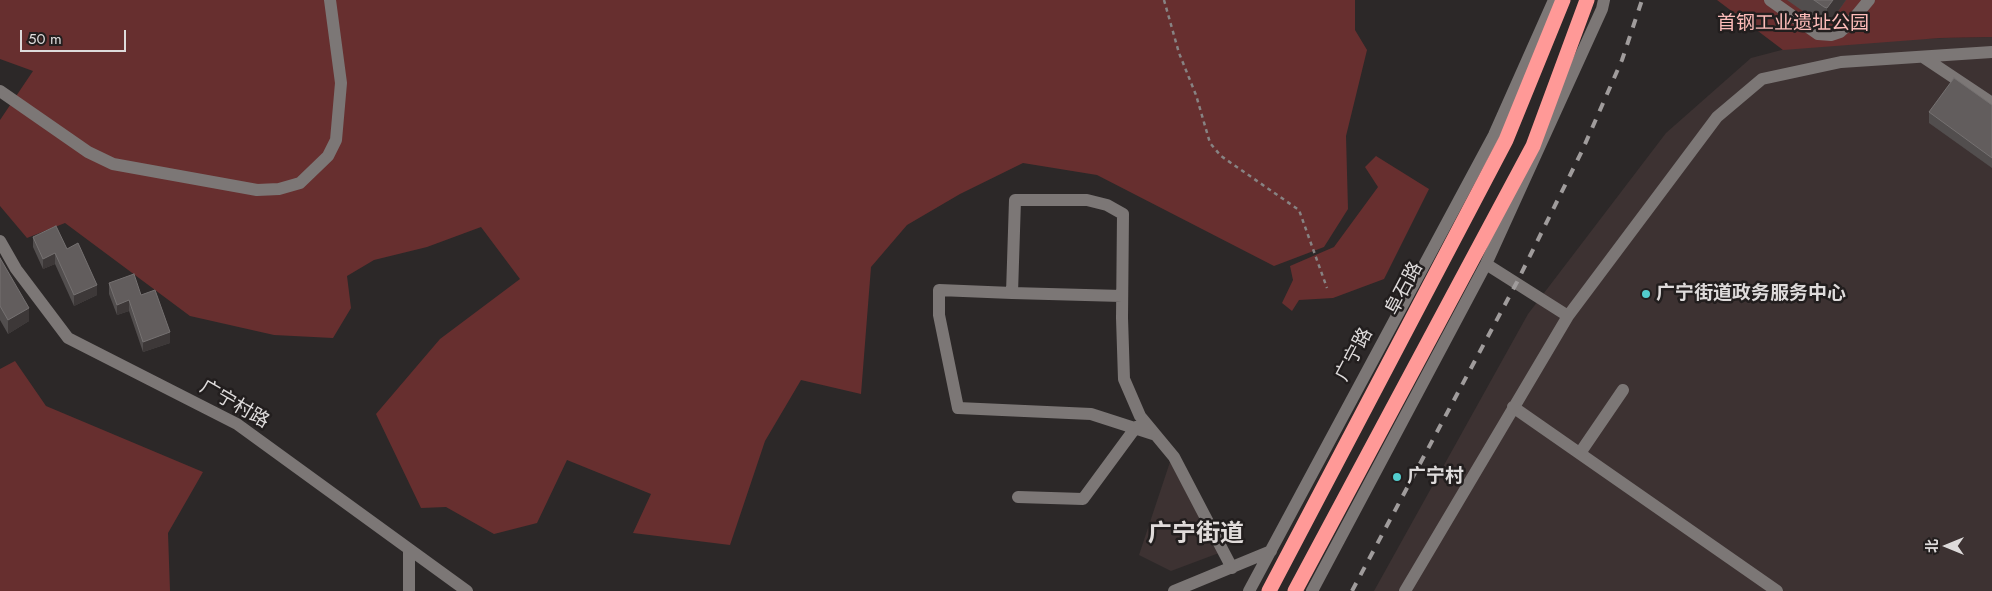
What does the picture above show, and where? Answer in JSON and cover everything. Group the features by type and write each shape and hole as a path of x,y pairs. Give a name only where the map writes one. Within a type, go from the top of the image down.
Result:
{"highway":[{"name":"阜石路","path":"1269,591 1506,140 1563,0"},
{"path":"1295,591 1533,146 1587,0"}],"street":[{"path":"0,91 88,152 113,164 257,190 279,189 300,183 328,156 336,140 341,83 330,0"},
{"name":"广宁路","path":"1250,591 1494,135 1554,0"},
{"path":"1312,591 1486,264 1602,9 1604,0"},
{"path":"1770,0 1818,34 1831,35 1840,32 1850,23 1869,0"},
{"path":"1405,591 1568,316 1717,117 1762,78 1841,62 1992,52"},
{"path":"1923,57 1992,103"},
{"path":"1012,293 1015,200 1087,200 1107,205 1123,214 1124,378 1140,416 1174,457 1232,568"},
{"name":"广宁村路","path":"0,241 16,269 68,338 237,424 468,591"},
{"path":"1486,264 1568,316"},
{"path":"1122,296 939,290 939,315 958,408 1091,414 1153,434"},
{"path":"1580,453 1623,390"},
{"path":"1513,408 1777,591"},
{"path":"1018,497 1083,499 1136,428"},
{"path":"409,549 409,591"},
{"path":"1174,591 1272,551"}],"path":[{"path":"1164,0 1179,53 1196,95 1210,143 1221,156 1299,210 1327,288"}],"shaded area":[{"path":"1992,37 1992,591 1374,591 1528,314 1666,133 1751,58 1816,41"},
{"path":"1170,462 1219,553 1171,571 1139,555"}],"green space":[{"path":"0,0 1355,0 1355,30 1367,50 1346,136 1348,209 1324,247 1274,266 1097,175 1023,163 960,194 907,225 871,267 861,394 801,380 765,441 730,545 633,533 651,494 567,460 537,523 494,534 446,507 421,508 376,414 440,339 520,279 481,227 427,247 374,260 347,276 351,308 333,338 274,335 190,316 65,223 27,238 0,206 0,120 33,71 0,59"},
{"name":"首钢工业遗址公园","path":"1717,0 1992,0 1992,37 1940,38 1783,50"},
{"path":"1376,156 1429,189 1384,279 1333,298 1299,300 1292,311 1282,303 1293,280 1290,266 1334,247 1378,187 1365,167"},
{"path":"15,361 46,406 203,472 168,533 170,591 0,591 0,369"}],"building":[{"path":"1814,0 1833,0 1827,8"},
{"path":"1954,78 1992,105 1992,158 1929,112"},
{"path":"56,226 67,249 78,243 97,285 74,295 55,253 43,259 33,237"},
{"path":"0,258 29,308 8,320 0,306"},
{"path":"134,274 141,295 155,290 170,332 143,342 129,300 117,305 109,283"}],"railway":[{"path":"1352,591 1517,282 1582,151 1622,60 1642,0"}],"place":[{"name":"广宁街道政务服务中心","path":"1646,294"},
{"name":"广宁村","path":"1397,477"}],"district":[{"name":"广宁街道","path":"1196,535"}]}
